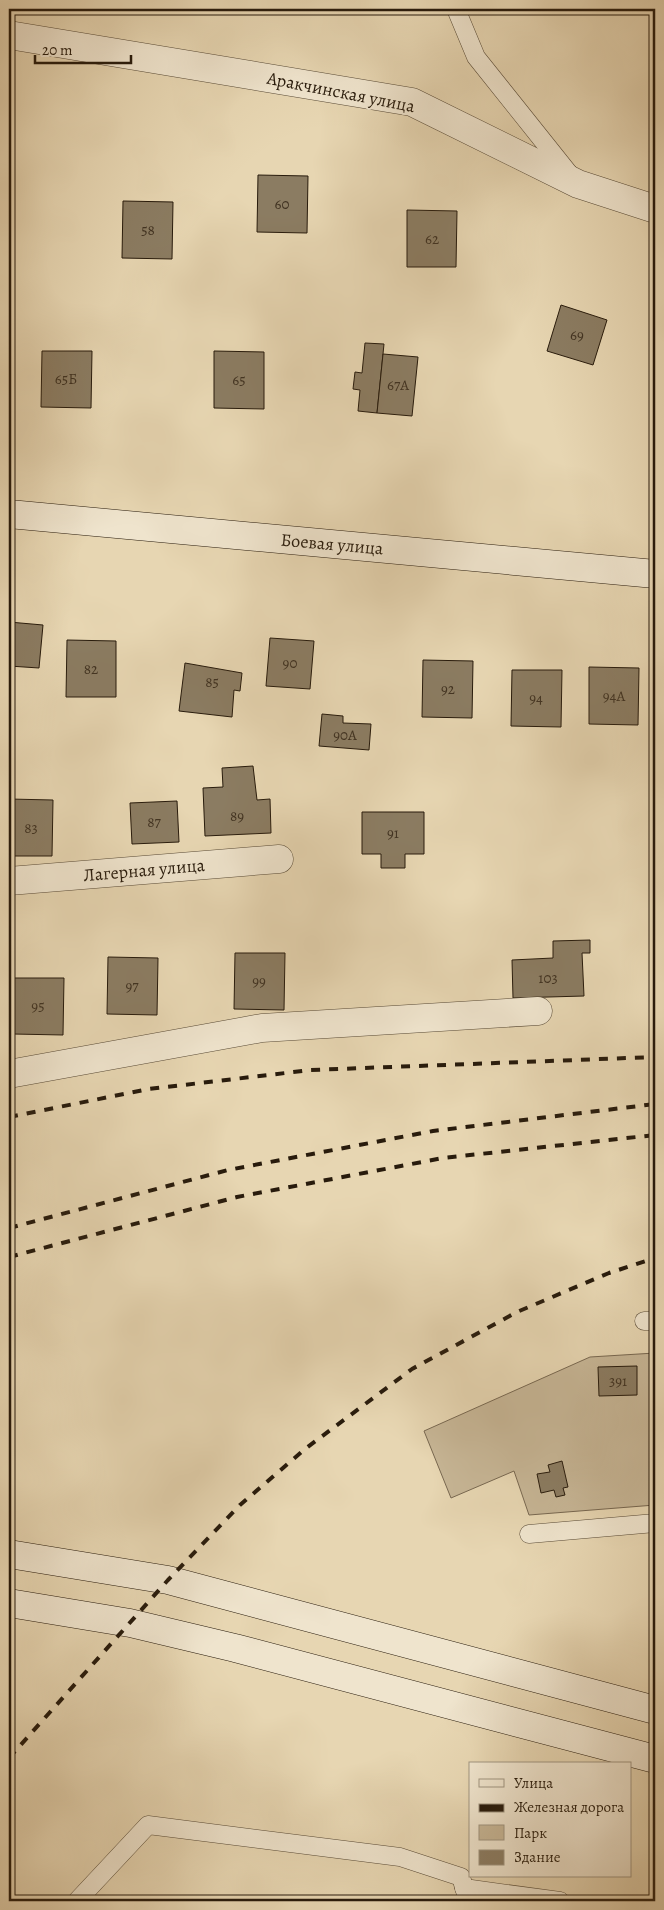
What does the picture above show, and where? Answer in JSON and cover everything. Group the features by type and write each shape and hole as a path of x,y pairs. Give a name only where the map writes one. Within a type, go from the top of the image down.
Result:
{"main road":[{"name":"Аракчинская улица","path":"9,35 412,102 578,184 655,209"},
{"name":"Боевая улица","path":"9,514 655,574"},
{"name":"Лагерная улица","path":"9,881 279,859"},
{"path":"9,1074 262,1028 538,1011"},
{"path":"9,1554 168,1580 655,1710"},
{"path":"9,1603 130,1623 197,1639 655,1759"}],"lane":[{"path":"456,9 476,57 578,184"},
{"path":"529,1534 655,1523"},
{"path":"77,1901 148,1825 400,1858 461,1877 466,1895 560,1901"}],"green space":[{"path":"655,1353 655,1505 529,1515 514,1471 451,1498 424,1431 590,1357"}],"building":[{"path":"258,175 308,176 307,233 257,232"},
{"path":"123,201 173,202 172,259 122,258"},
{"path":"407,210 457,211 456,267 407,267"},
{"path":"561,305 607,320 593,365 547,351"},
{"path":"365,343 384,344 377,413 358,411 360,390 353,389 355,372 362,373"},
{"path":"42,351 92,351 91,408 41,407"},
{"path":"214,351 264,352 264,409 214,408"},
{"path":"383,354 418,357 412,416 377,413"},
{"path":"9,622 43,625 39,668 9,666"},
{"path":"270,638 314,641 310,689 266,686"},
{"path":"67,640 116,641 116,697 66,697"},
{"path":"423,660 473,661 472,718 422,717"},
{"path":"185,663 242,673 240,691 234,690 232,717 179,711"},
{"path":"589,667 639,668 638,725 589,724"},
{"path":"512,670 562,670 561,727 511,726"},
{"path":"322,714 343,716 343,723 371,724 369,750 319,746"},
{"path":"253,766 257,800 270,799 271,833 205,836 203,788 223,787 222,768"},
{"path":"9,799 53,800 52,856 9,856"},
{"path":"177,801 179,842 132,844 130,803"},
{"path":"362,812 424,812 424,854 405,854 405,868 381,868 381,854 362,854"},
{"path":"590,940 590,953 582,953 584,996 513,998 512,960 553,958 553,941"},
{"path":"235,953 285,953 284,1010 234,1009"},
{"path":"108,957 158,958 157,1015 107,1014"},
{"path":"14,978 64,978 63,1035 13,1034"},
{"path":"637,1366 637,1395 599,1396 598,1367"},
{"path":"562,1461 568,1487 563,1488 565,1495 556,1497 554,1490 541,1493 537,1474 550,1472 548,1465"}],"railway":[{"path":"9,1117 149,1089 311,1070 655,1057"},
{"path":"9,1228 228,1170 433,1131 655,1104"},
{"path":"9,1257 237,1197 443,1158 655,1135"},
{"path":"9,1758 168,1580 240,1505 305,1449 412,1369 517,1312 609,1273 655,1258"}]}
